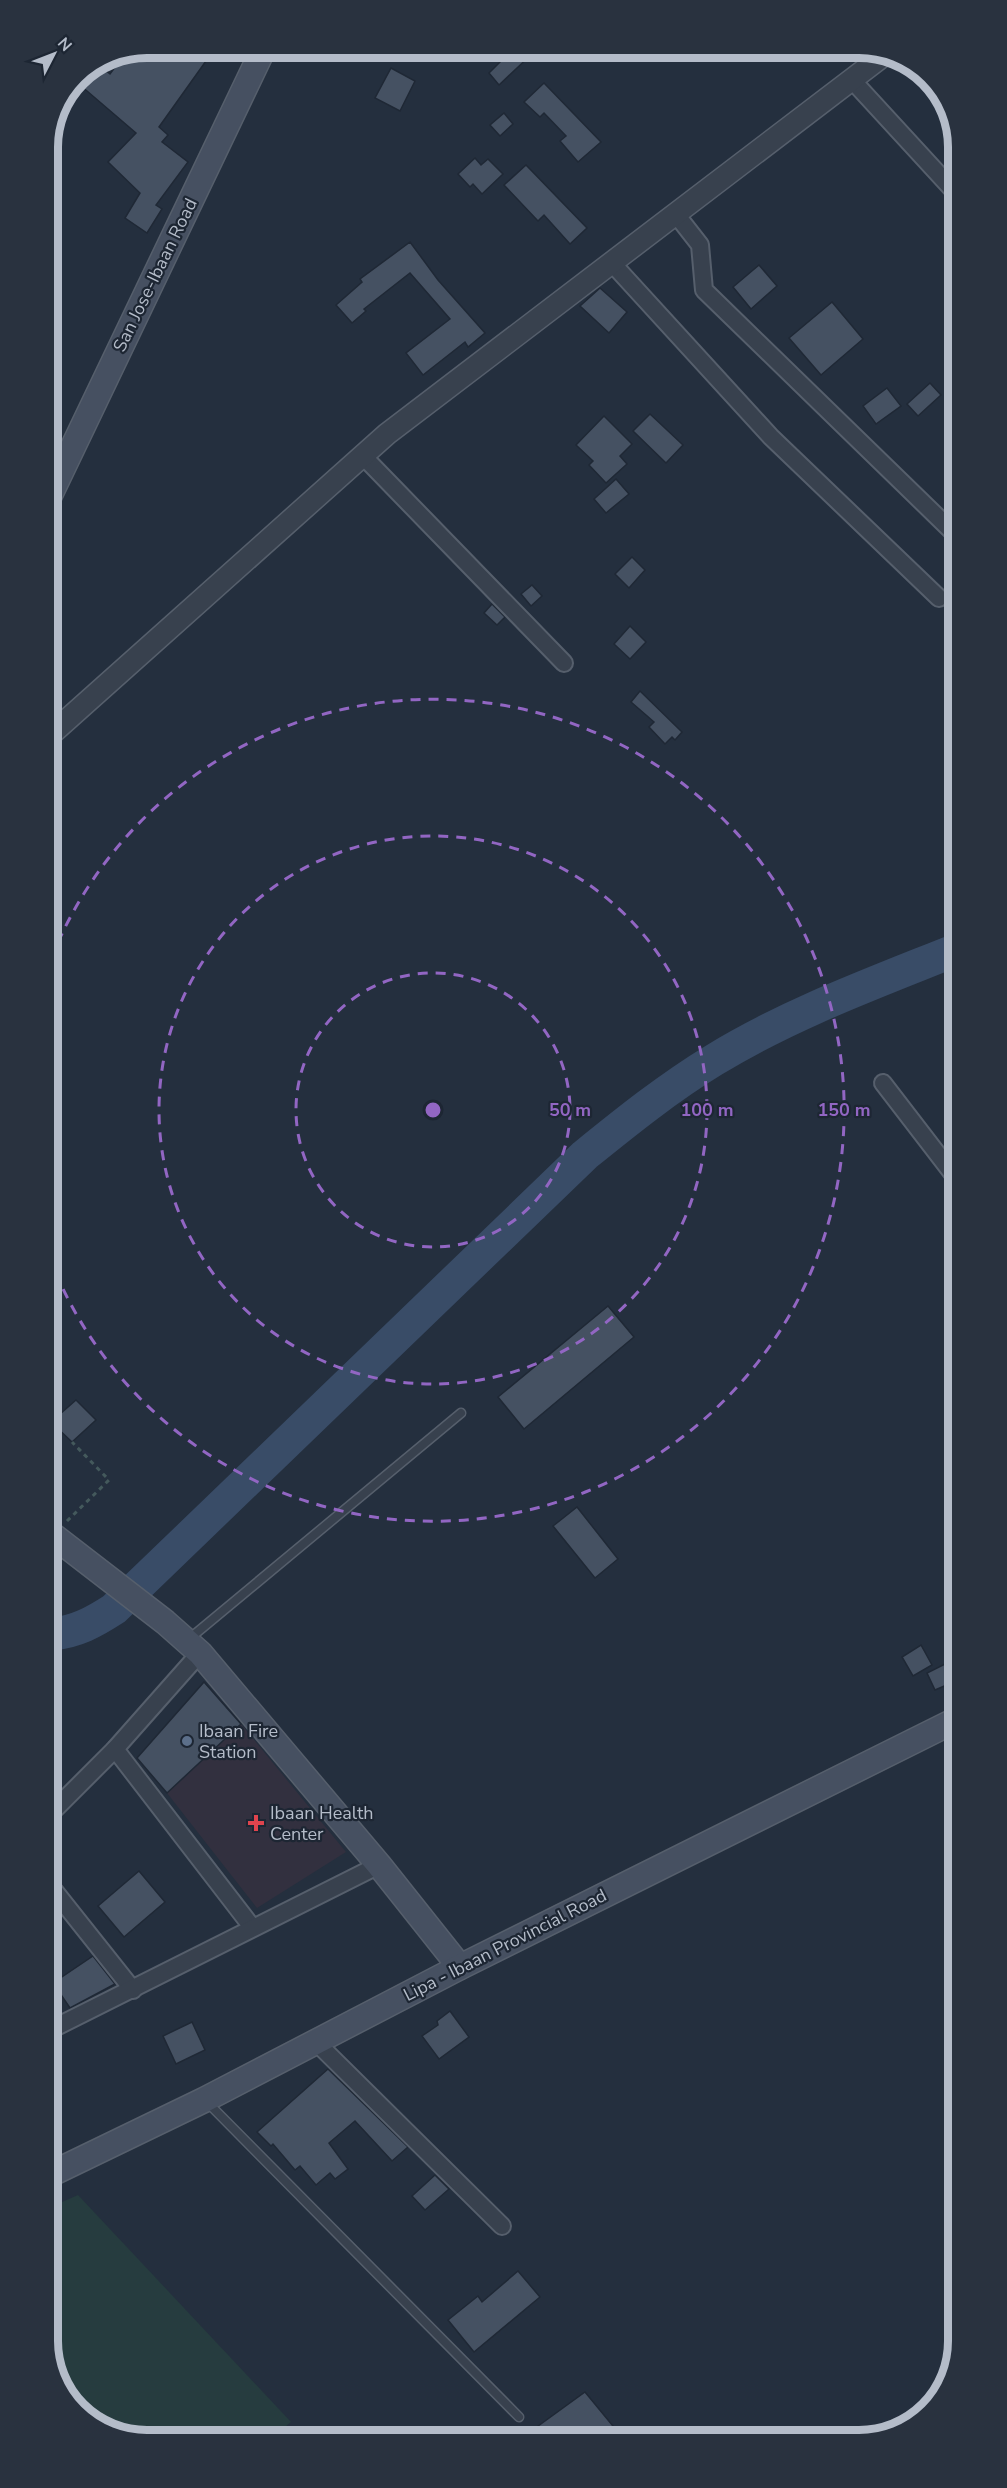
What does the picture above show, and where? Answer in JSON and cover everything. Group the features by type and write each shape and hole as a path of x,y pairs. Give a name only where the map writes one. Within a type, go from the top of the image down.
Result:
{"main road":[{"name":"San Jose-Ibaan Road","path":"59,476 259,58"},
{"path":"58,1539 193,1647 380,1865 460,1967"},
{"name":"Lipa - Ibaan Provincial Road","path":"58,2171 204,2100 460,1967 948,1724"}],"street":[{"path":"59,727 387,434 877,60"},
{"path":"852,80 948,184"},
{"path":"675,213 700,245 704,290 948,527"},
{"path":"611,262 771,437 939,598"},
{"path":"363,456 564,663"},
{"path":"884,1083 948,1167"},
{"path":"58,1806 115,1749 193,1647"},
{"path":"115,1749 252,1927"},
{"path":"58,2027 252,1927 380,1865"},
{"path":"58,1896 133,1990"},
{"path":"316,2042 502,2226"}],"lane":[{"path":"193,1647 461,1413"},
{"path":"204,2100 519,2417"}],"path":[{"path":"58,1528 109,1480 72,1442"}],"shaded area":[{"name":"Ibaan Health Center","path":"241,1724 346,1852 257,1908 167,1793"}],"green space":[{"path":"78,2195 291,2422 282,2429 142,2429 113,2423 93,2411 70,2385 59,2352 58,2204"}],"building":[{"path":"148,58 208,58 159,127 168,135 162,142 188,162 156,205 162,209 147,233 125,218 140,193 108,162 136,133 83,87 104,69 110,74 119,63"},
{"path":"501,58 527,59 499,85 489,73 502,60"},
{"path":"391,68 415,81 400,111 375,98"},
{"path":"544,83 601,142 578,162 560,141 566,136 544,113 540,117 524,102"},
{"path":"504,113 513,124 500,136 490,125"},
{"path":"475,158 481,165 488,159 503,174 482,194 473,184 470,187 458,174"},
{"path":"526,165 587,228 570,244 544,215 538,221 504,185"},
{"path":"410,242 438,280 485,333 468,347 465,342 423,375 406,353 450,319 410,273 364,309 366,311 352,323 336,305 362,282 360,279"},
{"path":"759,265 777,286 751,309 733,287"},
{"path":"600,288 627,312 609,333 580,306"},
{"path":"832,302 863,339 821,375 789,338"},
{"path":"930,383 941,395 918,416 907,404"},
{"path":"887,388 901,406 876,424 863,406"},
{"path":"650,414 683,445 666,463 633,431"},
{"path":"604,416 632,444 620,456 627,464 606,483 589,465 593,461 576,445"},
{"path":"616,479 629,494 606,513 594,499"},
{"path":"632,557 645,570 629,588 615,574"},
{"path":"532,585 542,596 531,606 521,594"},
{"path":"492,604 505,617 497,625 484,613"},
{"path":"630,626 646,642 630,659 614,644"},
{"path":"640,691 682,732 675,740 672,737 665,744 649,727 654,722 631,702"},
{"path":"608,1306 634,1337 524,1429 498,1397"},
{"path":"76,1400 96,1420 72,1442 58,1429 58,1415"},
{"path":"577,1507 618,1559 595,1578 553,1526"},
{"path":"921,1645 932,1665 913,1676 902,1657"},
{"path":"947,1663 948,1684 935,1690 927,1673"},
{"name":"Ibaan Fire Station","path":"204,1682 241,1724 167,1793 137,1758"},
{"path":"139,1871 165,1902 124,1937 98,1906"},
{"path":"93,1956 115,1984 70,2008 58,1991 58,1980"},
{"path":"450,2011 469,2037 439,2059 422,2036 438,2025 437,2021"},
{"path":"192,2022 205,2050 176,2064 163,2036"},
{"path":"328,2069 408,2147 392,2161 355,2121 329,2143 348,2169 335,2179 330,2173 316,2185 300,2166 295,2170 273,2144 271,2146 257,2132"},
{"path":"435,2175 449,2189 425,2210 412,2196"},
{"path":"518,2271 540,2297 474,2352 448,2320 478,2296 482,2302"},
{"path":"585,2392 616,2430 533,2430"}],"waterway":[{"path":"58,1633 84,1626 114,1609 585,1155 648,1105 714,1060 772,1028 832,1000 948,953"}],"place":[{"name":"Ibaan Fire Station","path":"187,1741"},
{"name":"Ibaan Health Center","path":"256,1823"}]}
